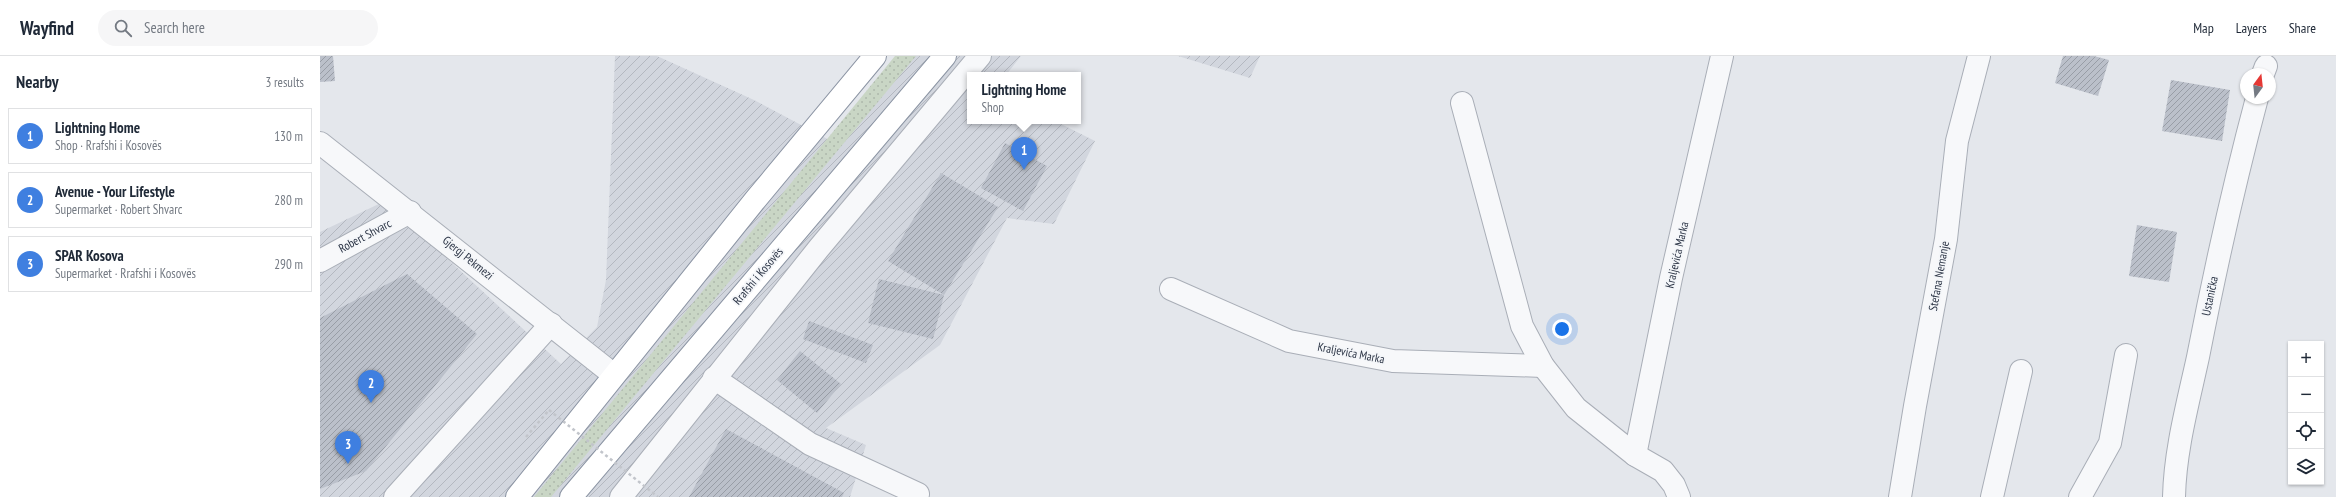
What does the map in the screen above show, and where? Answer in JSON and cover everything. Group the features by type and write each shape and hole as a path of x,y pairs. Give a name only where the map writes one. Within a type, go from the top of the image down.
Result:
{"highway":[{"path":"517,497 614,375 875,56"},
{"name":"Rrafshi i Kosovës","path":"571,497 945,56"}],"street":[{"path":"621,497 714,378 819,248 980,56"},
{"name":"Kraljevića Marka","path":"1635,455 1671,278 1722,56"},
{"name":"Stefana Nemanje","path":"1900,497 1915,406 1946,239 1957,141 1979,56"},
{"path":"1462,103 1522,326 1543,366 1576,408 1635,455 1663,471 1677,491"},
{"name":"Ustanička","path":"2174,497 2177,458 2231,193 2255,104"},
{"name":"Gjergj Pekmezi","path":"320,143 410,212 614,375"},
{"name":"Robert Shvarc","path":"320,260 410,212"},
{"name":"Kraljevića Marka","path":"1171,288 1289,341 1393,361 1543,366"},
{"path":"395,497 551,324"},
{"path":"2080,497 2110,443 2126,355"},
{"path":"1992,497 2021,371"},
{"path":"714,378 810,444 918,494"}],"path":[{"path":"526,437 548,410 658,497"}],"shaded area":[{"path":"615,56 657,56 754,100 835,143 903,56 1021,56 1008,72 967,72 967,124 1061,124 1095,141 1054,224 1007,218 940,345 826,428 866,445 850,497 320,497 320,232 385,201 561,364 597,327 606,280"},
{"path":"1178,56 1260,56 1250,78"}],"green space":[{"path":"895,56 916,56 551,497 534,497"}],"building":[{"path":"320,56 333,56 335,81 320,82"},
{"path":"2063,56 2094,56 2109,60 2098,96 2055,83"},
{"path":"2171,80 2230,90 2222,141 2162,131"},
{"path":"1005,143 1047,166 1023,211 981,188"},
{"path":"941,173 998,207 944,295 888,261"},
{"path":"2137,225 2177,232 2169,282 2129,276"},
{"path":"407,274 477,334 366,471 320,489 320,318"},
{"path":"879,279 944,295 933,339 868,323"},
{"path":"809,321 873,345 866,363 803,339"},
{"path":"800,351 841,384 817,413 777,380"},
{"path":"726,429 844,493 842,497 689,497"}],"place":[{"name":"Lightning Home","path":"1024,170"},
{"name":"Avenue - Your Lifestyle","path":"371,403"},
{"name":"SPAR Kosova","path":"348,464"}]}
